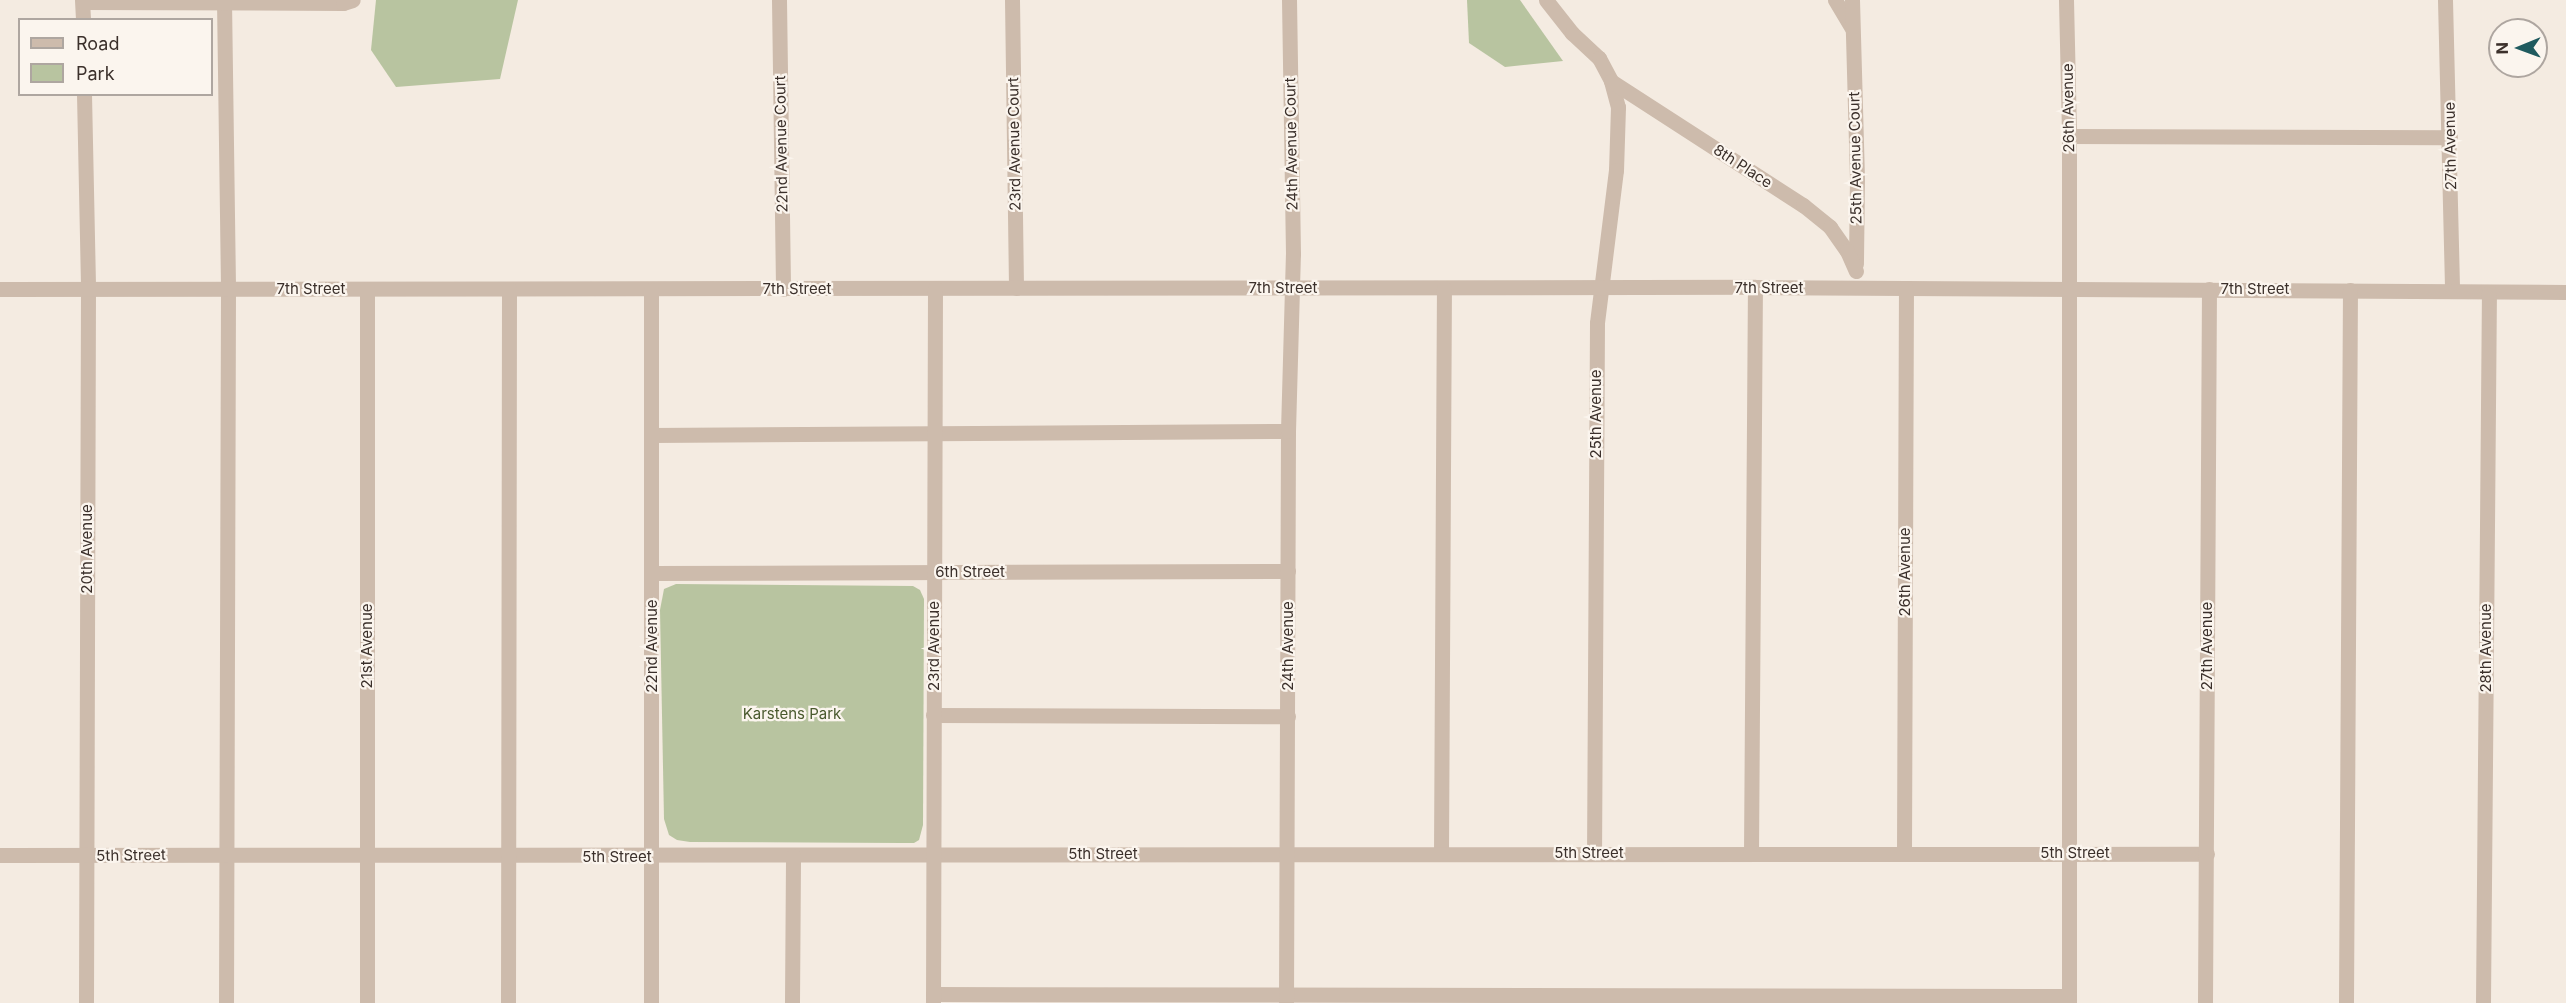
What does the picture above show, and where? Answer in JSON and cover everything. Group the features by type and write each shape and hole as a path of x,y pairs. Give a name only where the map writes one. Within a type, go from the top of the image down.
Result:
{"street":[{"path":"83,18 82,1 343,3 353,0"},
{"name":"22nd Avenue Court","path":"779,0 783,289"},
{"name":"23rd Avenue Court","path":"1012,0 1016,288"},
{"name":"24th Avenue Court","path":"1289,0 1293,254 1291,288"},
{"name":"25th Avenue","path":"1546,0 1572,33 1599,58 1611,81 1618,107 1618,132 1597,323 1594,853"},
{"name":"25th Avenue Court","path":"1835,0 1852,28"},
{"name":"25th Avenue Court","path":"1852,0 1857,178 1856,288"},
{"name":"26th Avenue","path":"2066,0 2069,136 2069,1000"},
{"name":"27th Avenue","path":"2445,0 2450,137 2451,291"},
{"path":"224,1 228,290 226,1003"},
{"name":"8th Place","path":"1611,81 1803,205 1830,227 1847,251 1856,271"},
{"name":"20th Avenue","path":"84,96 88,289 86,1003"},
{"path":"2069,136 2450,137"},
{"path":"1752,853 1755,287"},
{"name":"7th Street","path":"0,289 1755,287 2566,292"},
{"name":"23rd Avenue","path":"933,999 935,288"},
{"name":"24th Avenue","path":"1286,999 1288,431 1291,288"},
{"path":"1441,854 1444,288"},
{"name":"21st Avenue","path":"367,289 367,1003"},
{"path":"508,1003 509,289"},
{"name":"26th Avenue","path":"1904,854 1906,289"},
{"name":"27th Avenue","path":"2205,1003 2208,289"},
{"name":"22nd Avenue","path":"651,290 651,1003"},
{"path":"2346,1003 2350,290"},
{"name":"28th Avenue","path":"2483,1003 2489,292"},
{"path":"652,435 1288,431"},
{"name":"6th Street","path":"652,573 1288,571"},
{"path":"933,715 1288,716"},
{"name":"5th Street","path":"0,855 227,853 652,857 933,854 2206,854"},
{"path":"792,1003 793,856"},
{"path":"933,999 2069,1000"}],"green space":[{"path":"376,0 518,0 500,79 396,87 371,50"},
{"path":"1467,0 1520,0 1563,61 1505,67 1469,43"},
{"name":"Karstens Park","path":"676,584 913,586 920,590 924,599 923,825 919,840 914,843 690,842 677,840 669,835 664,819 660,610 664,589"}]}
